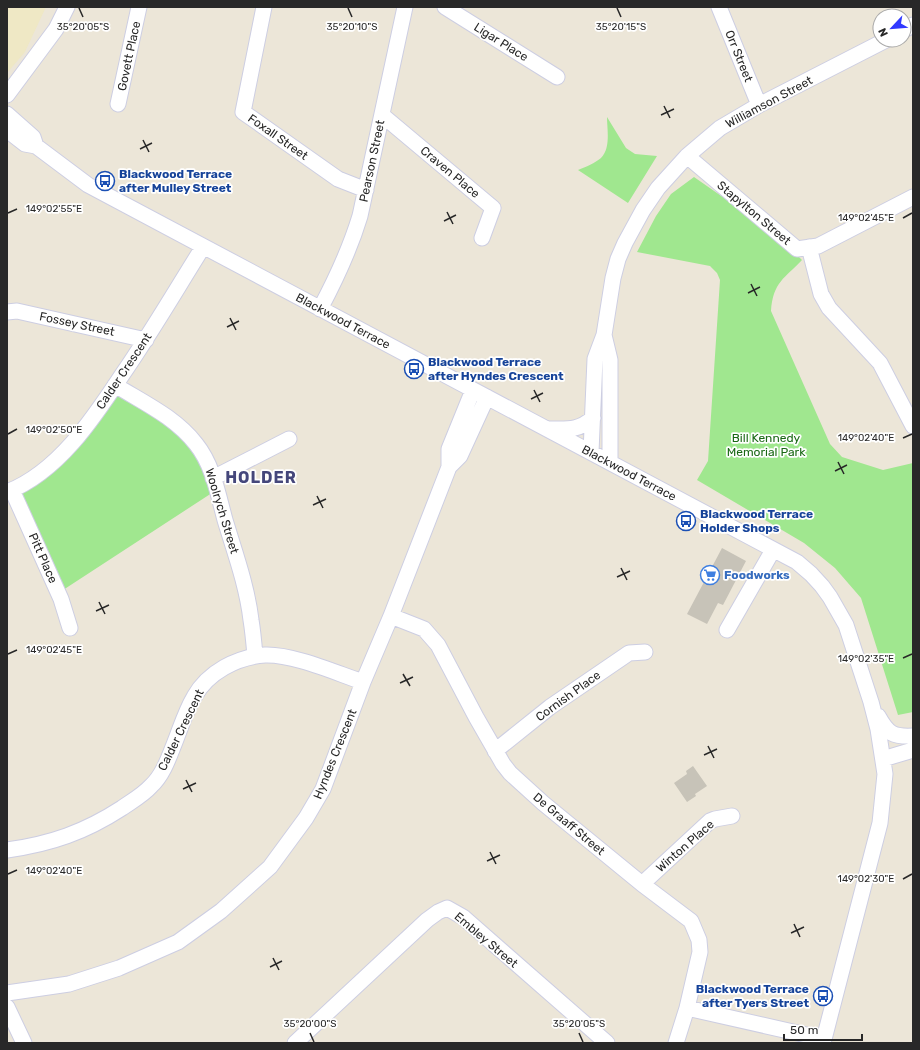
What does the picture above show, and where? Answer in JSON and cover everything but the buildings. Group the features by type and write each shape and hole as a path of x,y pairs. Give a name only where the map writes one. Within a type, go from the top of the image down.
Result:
{"street":[{"path":"7,95 56,29 67,7"},
{"name":"Govett Place","path":"118,104 139,7"},
{"name":"Foxall Street","path":"264,7 243,112 338,179 366,190"},
{"name":"Pearson Street","path":"320,308 349,249 360,216 405,7"},
{"name":"Ligar Place","path":"445,7 557,77"},
{"name":"Orr Street","path":"719,7 759,105"},
{"name":"Williamson Street","path":"591,452 594,359 604,335 613,278 618,259 625,243 643,210 658,188 687,156 720,128 759,105 872,47"},
{"name":"Blackwood Terrace","path":"7,114 33,137 36,146"},
{"name":"Craven Place","path":"382,115 493,208 482,238"},
{"name":"Blackwood Terrace","path":"7,130 25,144 36,146 88,185 797,562 811,574 830,597 846,625 871,702 882,752 885,774 880,823 824,1041"},
{"name":"Stapylton Street","path":"687,156 797,249 818,246 913,198"},
{"name":"Calder Crescent","path":"9,491 30,480 60,456 87,426 146,340 202,246"},
{"path":"809,247 821,294 829,308 880,363 913,426"},
{"name":"Fossey Street","path":"7,312 17,311 146,340"},
{"name":"Williamson Street","path":"604,335 610,360 610,462"},
{"name":"Woolrych Street","path":"115,386 168,417 181,428 197,445 208,465 244,588 251,619 255,656"},
{"name":"Hyndes Crescent","path":"450,467 449,449 473,390"},
{"name":"Hyndes Crescent","path":"7,993 69,984 119,968 178,942 222,912 270,867 306,818 323,789 363,682 450,467 460,456 487,397"},
{"path":"546,429 568,430 580,427 593,418"},
{"path":"213,478 289,439"},
{"name":"Pitt Place","path":"9,491 61,599 70,628"},
{"path":"727,630 773,550"},
{"name":"De Graaff Street","path":"391,616 424,629 438,645 495,751 503,764 526,789 642,884 691,921 699,940 700,952 687,1008 676,1043"},
{"name":"Cornish Place","path":"495,751 550,707 629,653 645,652"},
{"name":"Calder Crescent","path":"7,850 27,847 77,833 100,822 136,799 152,785 166,764 194,697 202,685 223,668 232,663 255,656 271,655 285,657 363,682"},
{"path":"871,702 884,728 899,736 913,736"},
{"path":"882,752 913,736"},
{"path":"882,752 913,750"},
{"name":"Winton Place","path":"642,884 710,821 732,816"},
{"name":"Embley Street","path":"295,1043 427,920 438,912 448,908 463,918 607,1043"},
{"path":"7,1007 24,1043"},
{"path":"687,1008 824,1041"}],"shaded area":[{"path":"7,7 46,7 25,52 7,73"}],"green space":[{"path":"607,117 626,148 635,154 657,156 628,203 578,170 596,162 604,154 608,138"},
{"name":"Bill Kennedy Memorial Park","path":"694,177 776,234 802,260 785,276 777,287 772,301 771,311 830,444 842,457 883,470 913,463 913,712 898,715 861,598 835,568 804,543 697,480 708,461 720,280 717,273 710,266 637,252 656,216 671,194"},
{"path":"117,387 191,433 218,489 60,592 15,492"}],"place":[{"name":"Blackwood Terrace after Mulley Street","path":"105,181"},
{"name":"Blackwood Terrace after Hyndes Crescent","path":"414,369"},
{"name":"Blackwood Terrace Holder Shops","path":"686,521"},
{"name":"Foodworks","path":"710,575"},
{"name":"Blackwood Terrace after Tyers Street","path":"823,996"}],"district":[{"name":"HOLDER","path":"261,477"}]}
